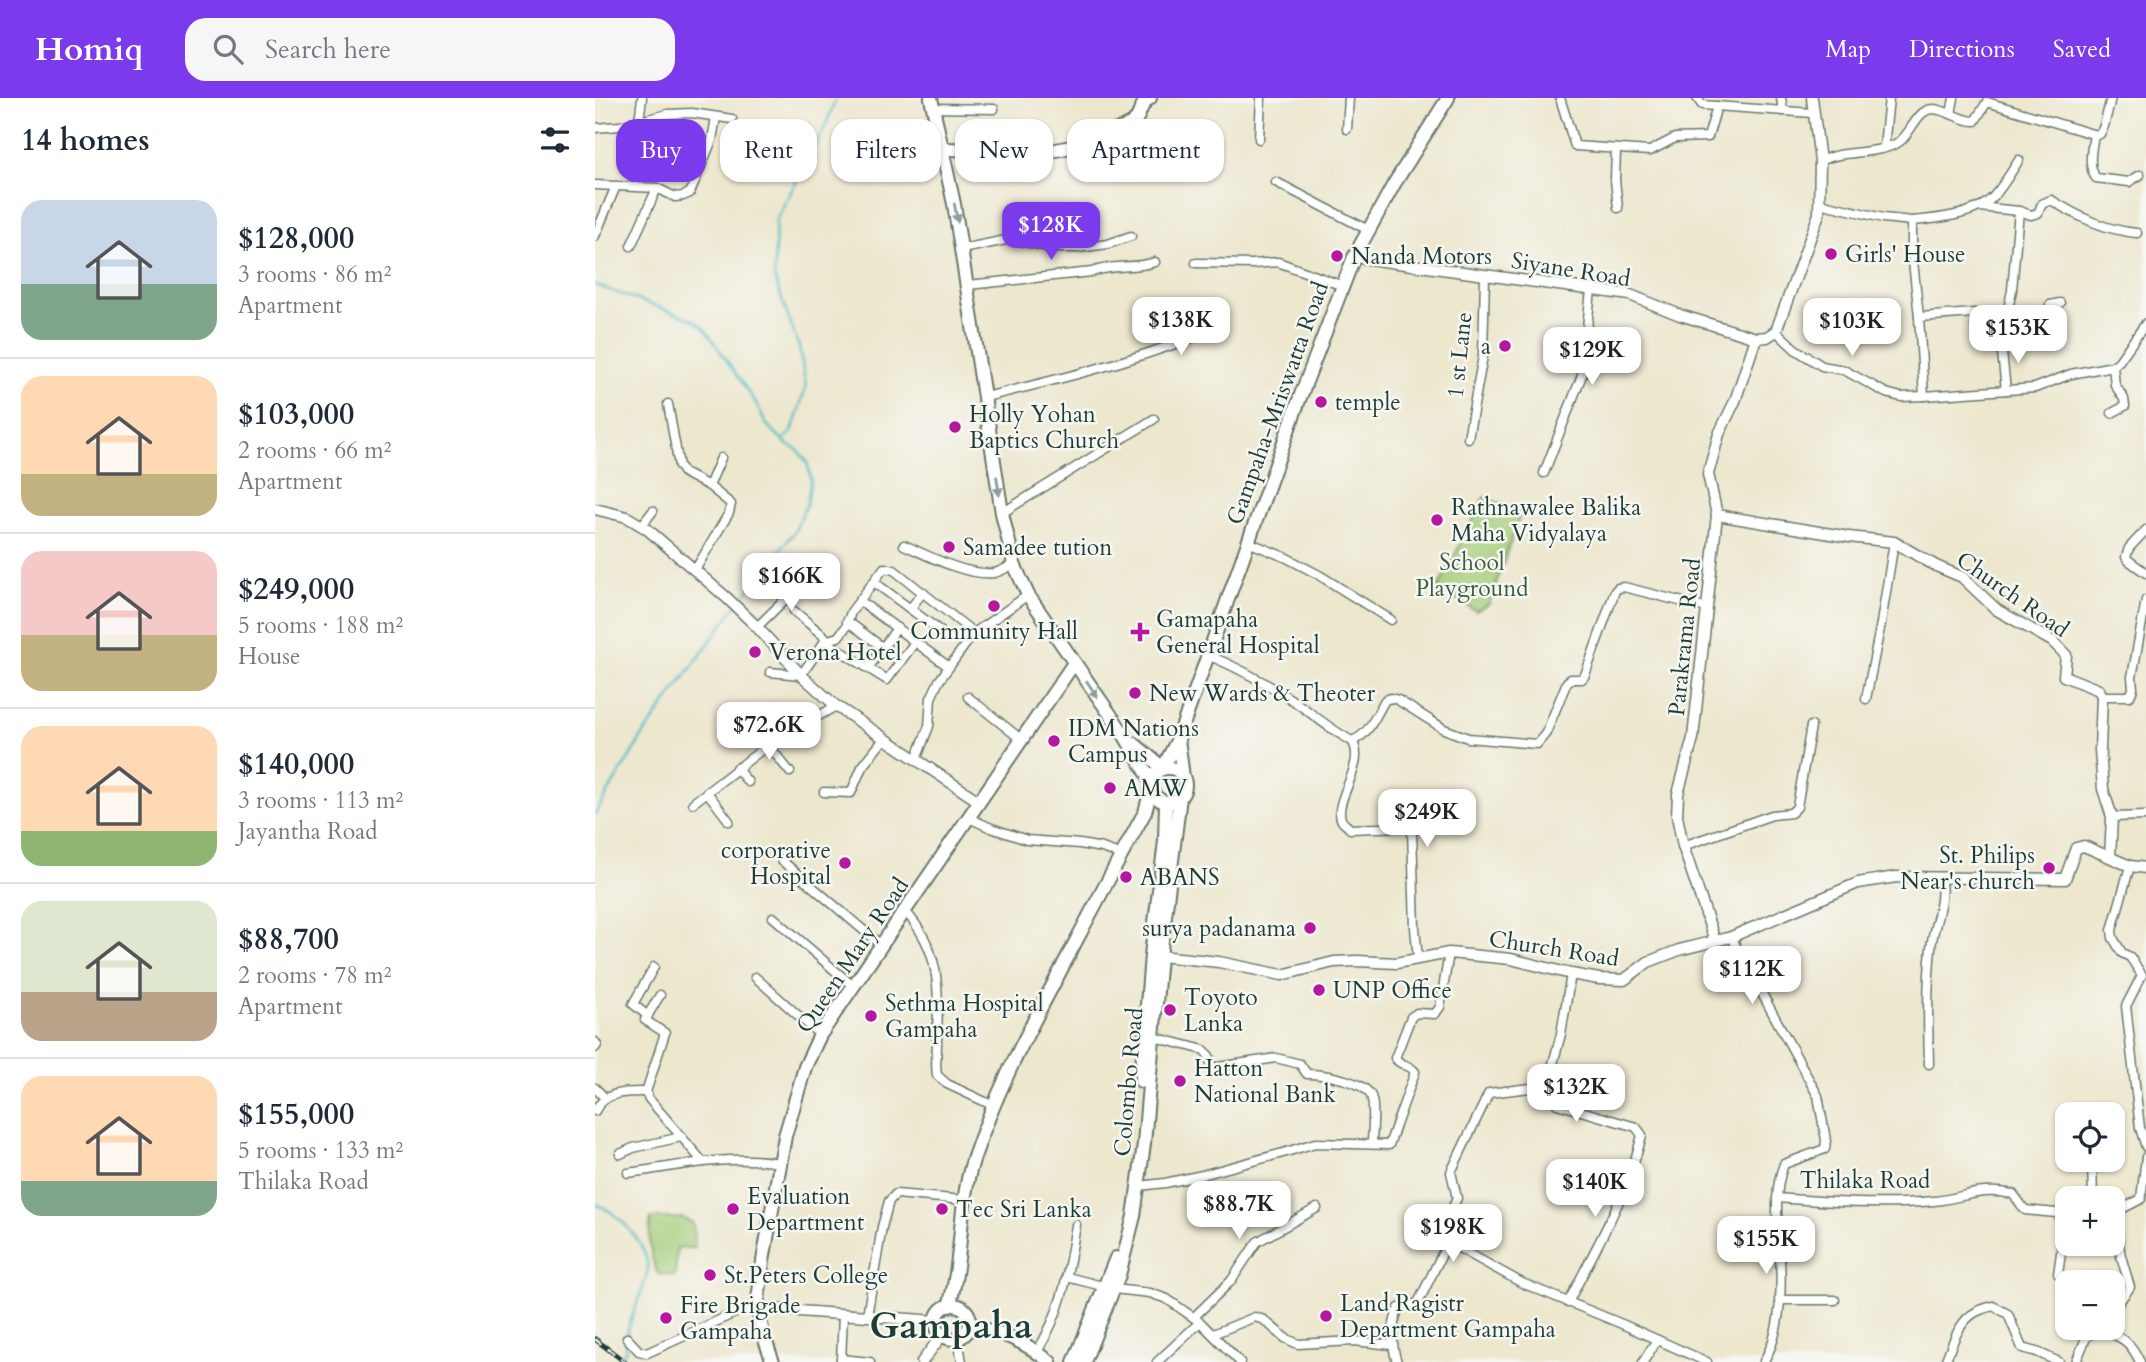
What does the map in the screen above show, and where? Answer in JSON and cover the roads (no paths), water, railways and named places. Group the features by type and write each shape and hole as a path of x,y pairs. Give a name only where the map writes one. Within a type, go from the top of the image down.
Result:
{"main road":[{"path":"942,149 1051,151 1076,146 1138,120 1144,102 1150,98"},
{"name":"Gampaha-Mriswatta Road","path":"1163,768 1178,739 1299,400 1354,257 1394,184 1448,98"},
{"path":"932,103 962,249 1002,513 1014,564 1028,595 1125,736 1155,797 1164,802"},
{"name":"Queen Mary Road","path":"757,1308 769,1218 780,1163 799,1086 820,1035 1074,663"},
{"path":"1125,736 1163,768 1177,770 1183,777 1185,786 1180,797 1145,812"},
{"name":"Gampaha-Mriswatta Road","path":"1178,739 1183,777"},
{"path":"949,1306 956,1284 964,1200 973,1161 994,1106 1017,1053 1145,812 1155,773 1163,768"},
{"name":"Colombo Road","path":"1156,956 1180,797"},
{"name":"Colombo Road","path":"1074,1362 1127,1249 1156,956 1165,841 1164,802"},
{"path":"956,1284 963,1308 969,1315 970,1326 966,1334 958,1339 949,1339 942,1335 937,1321 940,1312 949,1306 963,1308"},
{"name":"Colombo Road","path":"1084,1362 1110,1287"},
{"path":"757,1308 773,1362"},
{"path":"970,1326 997,1331 1051,1362"}],"street":[{"path":"639,119 642,98"},
{"path":"1259,139 1261,98"},
{"path":"1347,129 1349,98"},
{"path":"1560,98 1575,146 1650,152 1675,138 1708,138 1717,106"},
{"path":"1697,98 1702,105 1783,111 1813,104 1819,161 1819,214 1776,331 1767,337 1756,338"},
{"path":"1781,98 1783,111"},
{"path":"1884,147 1889,98"},
{"path":"1951,114 1954,98"},
{"path":"1819,161 1830,156 1899,142 1923,112 1932,109 1967,121 1975,121 1987,102 2100,134 2111,98"},
{"path":"932,103 994,109"},
{"path":"647,119 667,114 692,113 726,119"},
{"path":"595,184 657,188 675,197 683,197 690,193 712,140 716,117"},
{"path":"595,128 616,126"},
{"path":"2094,134 2091,165 2096,178 2129,182 2140,175"},
{"path":"1616,149 1618,208"},
{"path":"1819,203 1882,218 1912,221 1938,219 1979,207 1993,198 2019,160"},
{"path":"1276,182 1368,230"},
{"path":"595,236 616,186"},
{"path":"631,246 657,188"},
{"path":"1979,207 2019,211 2031,215 2038,213 2042,204 2051,200 2100,227 2137,233"},
{"path":"2006,390 2001,343 2012,290 2019,211"},
{"path":"1912,221 1912,252 1924,396"},
{"path":"962,249 1010,239 1053,248 1078,247 1108,244 1131,236"},
{"name":"Siyane Road","path":"1354,257 1630,295 1680,315 1756,338"},
{"path":"968,285 1092,272 1102,268 1155,262"},
{"path":"1196,263 1277,262 1343,286"},
{"name":"1 st Lane","path":"1468,438 1483,356 1485,276"},
{"path":"1544,473 1582,375 1591,290"},
{"path":"2004,322 2038,334 2050,305 2060,303"},
{"path":"1919,317 1974,313 1978,341 2001,343"},
{"path":"1776,331 1795,349 1822,366 1844,370 1886,393 1901,397 2035,388 2071,374 2113,366 2146,323"},
{"path":"985,397 1100,368 1194,337"},
{"name":"Parakrama Road","path":"1715,942 1683,846 1677,816 1678,794 1693,738 1717,515 1709,474 1719,434 1735,401 1756,338"},
{"path":"2112,413 2125,406 2124,399 2115,385 2113,366"},
{"path":"668,404 679,466 684,473 709,486 731,504 729,513 695,570"},
{"path":"1002,513 1154,419"},
{"path":"709,486 721,458"},
{"path":"595,509 627,517 642,526 757,627 801,675 836,706 980,802"},
{"path":"642,526 653,511"},
{"name":"Church Road","path":"1717,515 1894,542 1936,566 1962,577 1997,610 2052,641 2066,655 2064,676 2099,691 2102,696"},
{"path":"2146,530 2129,548 2126,556 2146,573"},
{"path":"1248,542 1319,575 1391,620"},
{"path":"1866,699 1894,542"},
{"path":"904,545 943,563 969,570 995,573 1014,564"},
{"path":"801,675 825,641 838,637 860,600 884,568 888,567 974,633"},
{"path":"757,627 805,580"},
{"path":"874,582 940,631"},
{"path":"1352,741 1367,731 1385,700 1391,698 1444,729 1468,738 1537,744 1546,733 1567,682 1571,679 1582,679 1585,675 1618,588 1624,587 1707,608"},
{"path":"911,609 923,592"},
{"path":"916,760 929,726 931,698 939,681 974,633 1028,595"},
{"path":"860,600 949,667"},
{"path":"2110,857 2112,817 2103,789 2100,767 2102,696 2130,696 2146,600"},
{"path":"794,611 825,637 825,641 887,680 915,642"},
{"path":"847,621 901,661"},
{"path":"869,667 897,628"},
{"path":"1208,655 1291,699 1331,730 1352,741 1356,752 1354,768 1340,810 1342,821 1350,829 1412,828 1418,959"},
{"path":"770,671 801,675"},
{"path":"968,697 1022,740"},
{"path":"693,803 768,745 836,706"},
{"path":"1683,846 1772,815 1791,813 1797,807 1811,726"},
{"path":"824,792 851,793 862,767 884,739"},
{"path":"768,745 790,772"},
{"path":"736,768 748,782"},
{"path":"706,792 729,821"},
{"path":"2112,817 2146,816"},
{"path":"969,818 1027,840 1080,844 1122,855"},
{"name":"Church Road","path":"1156,956 1219,962 1282,975 1334,962 1397,963 1449,953 1511,959 1571,974 1624,980 1648,962 1679,950 1731,937 1858,883 1896,877 2065,879 2072,854 2084,846 2130,866 2146,868"},
{"path":"781,860 882,946"},
{"path":"2130,866 2112,930 2113,938 2122,953 2130,957 2142,975 2126,1006 2136,1104 2146,1147"},
{"path":"1929,1064 1927,1000 1931,945 1941,901 1940,877"},
{"path":"905,911 918,925 936,964 937,1075 947,1084 994,1106"},
{"path":"773,917 854,987"},
{"path":"1731,937 1818,1096 1826,1140 1825,1149 1784,1164 1779,1176 1777,1198"},
{"path":"1135,1185 1165,1183 1198,1176 1315,1143 1389,1145 1415,1072 1397,1062 1395,1058 1411,1017 1417,1013 1435,1014 1440,1007 1449,953"},
{"path":"648,1016 633,1004 654,967"},
{"path":"1568,1303 1608,1223 1636,1159 1642,1135 1636,1127 1557,1104 1547,1086 1561,1034 1571,974"},
{"path":"755,977 820,1035"},
{"path":"660,995 645,1020 665,1034 646,1092 703,1162"},
{"path":"1149,1037 1204,1050 1209,1056 1212,1068 1276,1058 1300,1064 1307,1074 1355,1082 1370,1094 1373,1102 1371,1144"},
{"path":"1547,1086 1489,1093 1451,1172 1457,1198 1443,1237 1522,1283 1707,1362"},
{"path":"595,1088 605,1098"},
{"path":"595,1111 602,1099 623,1092 646,1092"},
{"path":"620,1154 633,1148 681,1137"},
{"path":"2125,1207 2141,1199 2146,1157"},
{"path":"628,1173 703,1162 757,1159 780,1163"},
{"name":"Thilaka Road","path":"1763,1362 1772,1348 1779,1300 1781,1266 1777,1198 1905,1203 1994,1191 2013,1195 2025,1210 2055,1214"},
{"path":"867,1316 889,1200 896,1194 964,1200"},
{"path":"1157,1362 1231,1281 1257,1242 1317,1208"},
{"path":"1037,1352 1050,1330 1061,1302 1076,1225"},
{"path":"1397,1362 1392,1345 1395,1316 1399,1308 1418,1303 1448,1242"},
{"path":"2121,1256 2130,1287 2125,1294"},
{"path":"1067,1278 1167,1298 1197,1319 1240,1362"},
{"path":"1779,1300 1835,1300"},
{"path":"1945,1362 1958,1331 1973,1312 1993,1306 2008,1314 2022,1348 2059,1362"},
{"path":"627,1338 639,1351 647,1353 737,1312 757,1308 937,1321"},
{"path":"843,1314 841,1360 870,1362"},
{"path":"1213,1334 1255,1317 1264,1320 1285,1338 1298,1344 1354,1341 1392,1345"},
{"path":"922,1362 942,1335"},
{"path":"958,1339 962,1362"},
{"path":"1643,1362 1657,1340"},
{"path":"2076,1362 2085,1340"},
{"path":"2124,1340 2133,1346 2140,1362"}],"waterway":[{"path":"783,440 792,432 806,386 799,347 774,277 776,220 825,127 836,98"},
{"path":"595,285 692,319 705,329 756,403 766,424 788,445 798,450 807,462 811,479 807,503 795,531 732,611 643,735 595,814"},
{"path":"595,1204 623,1222 639,1242 647,1264 645,1282 627,1335"},
{"path":"617,1362 626,1350 625,1342"}],"railway":[{"path":"595,1339 625,1362"}],"place":[{"name":"Girls' House","path":"1831,254"},
{"name":"Nanda Motors","path":"1337,256"},
{"name":"a","path":"1505,346"},
{"name":"temple","path":"1321,402"},
{"name":"Holly Yohan Baptics Church","path":"955,427"},
{"name":"Rathnawalee Balika Maha Vidyalaya","path":"1437,520"},
{"name":"Samadee tution","path":"949,547"},
{"name":"Community Hall","path":"994,606"},
{"name":"Gamapaha General Hospital","path":"1140,632"},
{"name":"Verona Hotel","path":"755,652"},
{"name":"New Wards & Theoter","path":"1135,693"},
{"name":"IDM Nations Campus","path":"1054,741"},
{"name":"AMW","path":"1110,788"},
{"name":"corporative Hospital","path":"845,863"},
{"name":"St. Philips Near's church","path":"2049,868"},
{"name":"ABANS","path":"1126,877"},
{"name":"surya padanama","path":"1310,928"},
{"name":"UNP Office","path":"1319,990"},
{"name":"Toyoto Lanka","path":"1170,1010"},
{"name":"Sethma Hospital Gampaha","path":"871,1016"},
{"name":"Hatton National Bank","path":"1180,1081"},
{"name":"Evaluation Department","path":"733,1209"},
{"name":"Tec Sri Lanka","path":"942,1209"},
{"name":"St.Peters College","path":"710,1275"},
{"name":"Land Ragistr Department Gampaha","path":"1326,1316"},
{"name":"Fire Brigade Gampaha","path":"666,1318"}],"district":[{"name":"Gampaha","path":"951,1325"}],"park label":[{"name":"School Playground","path":"1472,575"}]}
